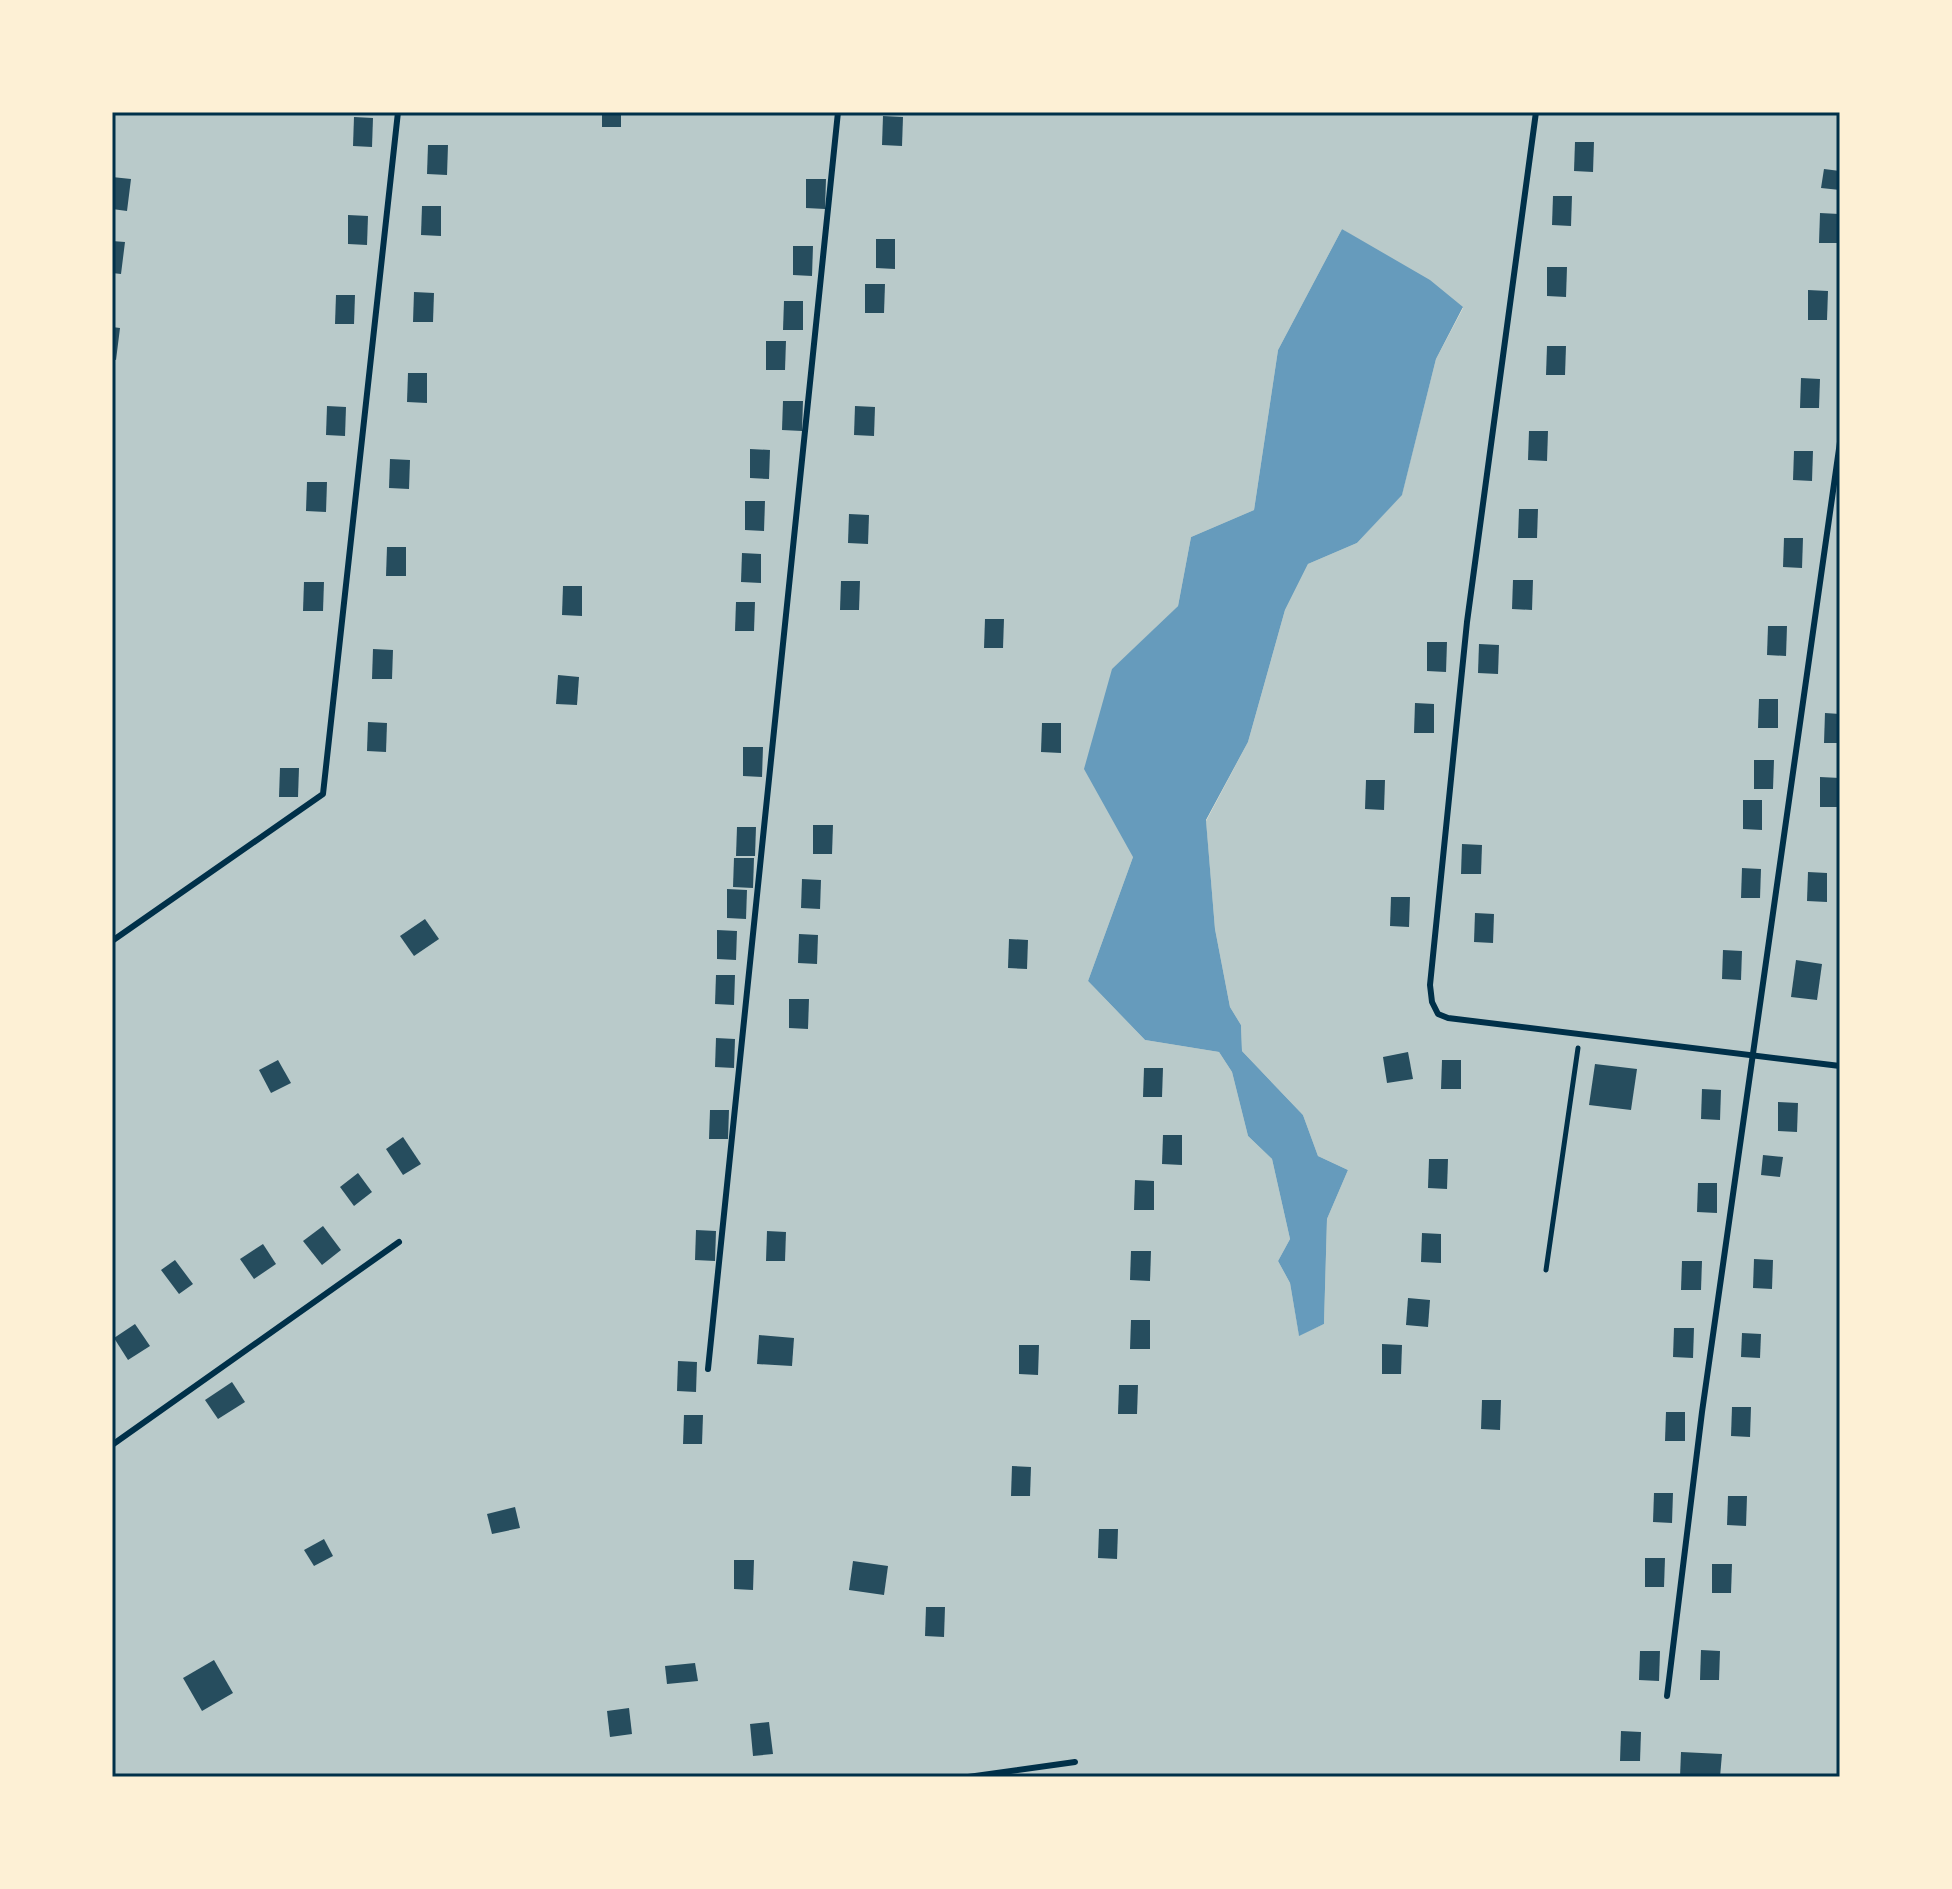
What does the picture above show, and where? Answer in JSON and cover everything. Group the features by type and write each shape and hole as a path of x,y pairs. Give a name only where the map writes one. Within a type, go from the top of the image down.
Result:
{"lane":[{"path":"112,941 323,794 398,112"},
{"path":"708,1369 838,112"},
{"path":"1536,112 1467,622 1430,985 1432,1002 1438,1014 1448,1018 1840,1066"},
{"path":"1667,1696 1702,1412 1840,442"},
{"path":"112,1445 399,1242"},
{"path":"112,1549 112,1587"},
{"path":"968,1777 1075,1762"}],"path":[{"path":"1546,1270 1580,1035"}],"shaded area":[{"path":"112,112 1840,112 1840,1777 112,1777","holes":["1342,229 1463,308 1436,359 1402,494 1357,543 1308,564 1285,610 1248,742 1206,821 1215,929 1230,1007 1241,1025 1242,1051 1303,1115 1318,1156 1348,1170 1327,1219 1324,1324 1299,1335 1290,1283 1278,1261 1290,1239 1272,1159 1248,1136 1232,1072 1219,1052 1145,1040 1088,981 1133,857 1112,670 1178,606 1191,537 1254,510 1278,350"]}],"water":[{"path":"1342,229 1430,280 1463,307 1436,359 1402,495 1357,543 1308,564 1285,610 1248,742 1206,820 1215,929 1230,1007 1241,1025 1242,1051 1303,1115 1318,1156 1348,1170 1327,1219 1324,1324 1299,1336 1290,1283 1278,1261 1290,1239 1272,1159 1248,1136 1232,1072 1219,1052 1145,1040 1088,981 1133,857 1084,769 1112,669 1178,606 1191,537 1254,510 1278,350"}],"building":[{"path":"602,112 621,112 621,127 602,127"},
{"path":"883,116 903,117 902,146 882,145"},
{"path":"354,117 373,118 372,147 353,146"},
{"path":"1575,142 1594,142 1593,172 1574,171"},
{"path":"428,145 448,145 447,175 427,174"},
{"path":"1824,169 1840,171 1840,190 1821,188"},
{"path":"112,177 131,179 127,211 112,209"},
{"path":"806,179 826,179 825,209 806,208"},
{"path":"1553,196 1572,196 1571,226 1552,225"},
{"path":"422,206 441,206 441,236 421,235"},
{"path":"1820,213 1839,214 1838,243 1819,243"},
{"path":"348,215 368,216 367,245 348,244"},
{"path":"876,239 895,239 895,269 876,268"},
{"path":"112,241 125,242 121,274 112,273"},
{"path":"793,246 813,246 812,276 793,275"},
{"path":"1547,267 1567,267 1566,297 1547,296"},
{"path":"865,284 885,284 884,313 865,313"},
{"path":"1808,290 1828,291 1827,320 1808,320"},
{"path":"414,292 434,293 433,322 413,322"},
{"path":"336,295 355,295 354,324 335,324"},
{"path":"784,301 803,301 803,330 783,330"},
{"path":"112,327 120,328 116,360 112,359"},
{"path":"766,341 786,341 785,370 766,370"},
{"path":"1547,346 1566,346 1565,375 1546,375"},
{"path":"408,373 427,373 427,403 407,402"},
{"path":"1801,378 1820,379 1819,408 1800,408"},
{"path":"783,401 803,401 802,431 782,430"},
{"path":"327,406 346,407 345,436 326,435"},
{"path":"855,406 875,407 874,436 854,435"},
{"path":"1529,431 1548,431 1547,461 1528,460"},
{"path":"750,449 770,450 769,479 750,478"},
{"path":"1794,451 1813,451 1812,481 1793,480"},
{"path":"390,459 410,460 409,489 389,488"},
{"path":"307,482 327,482 326,512 306,511"},
{"path":"745,501 765,501 764,531 745,530"},
{"path":"1519,509 1538,509 1537,538 1518,538"},
{"path":"849,514 869,515 868,544 848,543"},
{"path":"1784,538 1803,538 1802,568 1783,567"},
{"path":"387,547 406,547 406,576 386,576"},
{"path":"742,553 761,554 761,583 741,582"},
{"path":"1513,580 1533,580 1532,610 1512,609"},
{"path":"841,581 860,581 859,610 840,610"},
{"path":"304,582 324,582 323,611 303,611"},
{"path":"563,586 582,586 582,616 562,615"},
{"path":"736,602 755,602 754,631 735,631"},
{"path":"985,619 1004,619 1003,648 984,648"},
{"path":"1768,626 1787,626 1786,656 1767,655"},
{"path":"1427,642 1447,642 1446,672 1427,671"},
{"path":"1479,644 1499,645 1498,674 1478,673"},
{"path":"373,649 393,650 392,679 372,679"},
{"path":"558,675 579,677 577,705 556,704"},
{"path":"1759,699 1778,699 1778,728 1758,728"},
{"path":"1415,703 1434,704 1434,733 1414,733"},
{"path":"1825,713 1840,714 1840,743 1824,743"},
{"path":"368,722 387,723 386,752 367,751"},
{"path":"1042,723 1061,723 1061,753 1041,752"},
{"path":"743,747 763,747 762,777 743,776"},
{"path":"1754,760 1774,760 1773,789 1754,789"},
{"path":"280,768 299,768 298,797 279,797"},
{"path":"1820,777 1840,778 1839,807 1820,807"},
{"path":"1366,780 1385,780 1384,810 1365,809"},
{"path":"1743,800 1762,800 1762,830 1743,829"},
{"path":"813,825 833,825 832,854 813,854"},
{"path":"737,827 756,827 755,856 736,856"},
{"path":"1462,844 1482,845 1481,874 1461,874"},
{"path":"734,858 754,858 753,888 733,887"},
{"path":"1742,868 1761,869 1760,898 1741,898"},
{"path":"1808,872 1827,873 1827,902 1807,901"},
{"path":"802,879 821,880 820,909 801,908"},
{"path":"727,889 747,890 746,919 727,918"},
{"path":"1391,897 1410,897 1409,927 1390,926"},
{"path":"1475,913 1494,914 1493,943 1474,942"},
{"path":"425,919 439,939 414,956 400,936"},
{"path":"717,930 737,931 736,960 717,959"},
{"path":"799,934 818,935 817,964 798,963"},
{"path":"1009,939 1028,940 1027,969 1008,968"},
{"path":"1723,950 1742,951 1741,980 1722,979"},
{"path":"1796,960 1822,964 1817,1000 1791,997"},
{"path":"716,975 735,975 734,1005 715,1004"},
{"path":"789,999 809,999 808,1029 789,1028"},
{"path":"716,1038 735,1039 734,1068 715,1067"},
{"path":"1408,1052 1413,1079 1387,1083 1383,1057"},
{"path":"278,1060 291,1083 271,1093 259,1070"},
{"path":"1442,1060 1461,1060 1461,1089 1441,1089"},
{"path":"1595,1064 1637,1069 1631,1110 1589,1105"},
{"path":"1144,1068 1163,1068 1162,1097 1143,1097"},
{"path":"1702,1089 1721,1090 1720,1120 1701,1119"},
{"path":"1778,1102 1798,1103 1797,1132 1778,1131"},
{"path":"710,1110 729,1110 728,1139 709,1139"},
{"path":"1163,1135 1182,1135 1182,1165 1162,1164"},
{"path":"403,1137 421,1164 403,1175 386,1149"},
{"path":"1763,1155 1783,1157 1780,1177 1761,1175"},
{"path":"1429,1159 1448,1159 1447,1189 1428,1188"},
{"path":"358,1173 372,1192 354,1206 340,1187"},
{"path":"1135,1180 1154,1181 1154,1210 1134,1210"},
{"path":"1698,1183 1717,1183 1717,1213 1697,1212"},
{"path":"323,1226 341,1250 322,1265 303,1241"},
{"path":"696,1230 716,1231 715,1261 695,1260"},
{"path":"767,1231 786,1232 785,1261 766,1261"},
{"path":"1422,1233 1441,1234 1441,1263 1421,1262"},
{"path":"263,1244 276,1264 254,1279 240,1259"},
{"path":"1131,1251 1151,1251 1150,1281 1130,1280"},
{"path":"1754,1259 1773,1260 1772,1289 1753,1288"},
{"path":"175,1260 193,1284 179,1294 161,1270"},
{"path":"1682,1261 1702,1261 1701,1290 1681,1290"},
{"path":"1408,1298 1430,1300 1428,1327 1406,1325"},
{"path":"1131,1320 1150,1320 1150,1349 1130,1349"},
{"path":"135,1324 150,1346 128,1360 114,1338"},
{"path":"1674,1328 1694,1328 1693,1358 1673,1357"},
{"path":"1742,1333 1761,1334 1760,1358 1741,1357"},
{"path":"759,1335 794,1338 792,1366 757,1364"},
{"path":"1382,1344 1402,1345 1401,1374 1382,1374"},
{"path":"1019,1345 1039,1345 1038,1375 1019,1374"},
{"path":"678,1361 697,1362 696,1392 677,1391"},
{"path":"232,1382 245,1402 218,1419 205,1400"},
{"path":"1119,1385 1138,1385 1137,1414 1118,1414"},
{"path":"1482,1400 1501,1400 1500,1430 1481,1429"},
{"path":"1732,1407 1751,1407 1750,1437 1731,1436"},
{"path":"1666,1412 1685,1412 1685,1441 1665,1441"},
{"path":"684,1415 703,1415 702,1444 683,1444"},
{"path":"1012,1466 1031,1467 1030,1496 1011,1496"},
{"path":"1654,1493 1673,1493 1672,1523 1653,1522"},
{"path":"1728,1496 1747,1496 1746,1526 1727,1525"},
{"path":"515,1507 520,1528 492,1534 487,1514"},
{"path":"1099,1529 1118,1529 1117,1559 1098,1558"},
{"path":"324,1539 333,1556 314,1566 304,1550"},
{"path":"1645,1558 1665,1558 1664,1587 1645,1587"},
{"path":"734,1560 754,1560 753,1590 734,1589"},
{"path":"853,1561 888,1566 884,1595 849,1590"},
{"path":"1712,1564 1732,1564 1731,1593 1712,1593"},
{"path":"926,1607 945,1607 944,1637 925,1636"},
{"path":"1701,1650 1720,1651 1719,1680 1700,1680"},
{"path":"1640,1651 1660,1651 1659,1681 1639,1680"},
{"path":"214,1660 233,1693 202,1711 183,1678"},
{"path":"695,1663 698,1681 667,1684 665,1666"},
{"path":"629,1708 632,1734 610,1737 607,1711"},
{"path":"769,1722 773,1754 753,1756 750,1724"},
{"path":"1621,1731 1641,1732 1640,1761 1620,1761"},
{"path":"1681,1752 1722,1754 1720,1777 1680,1777"}]}
